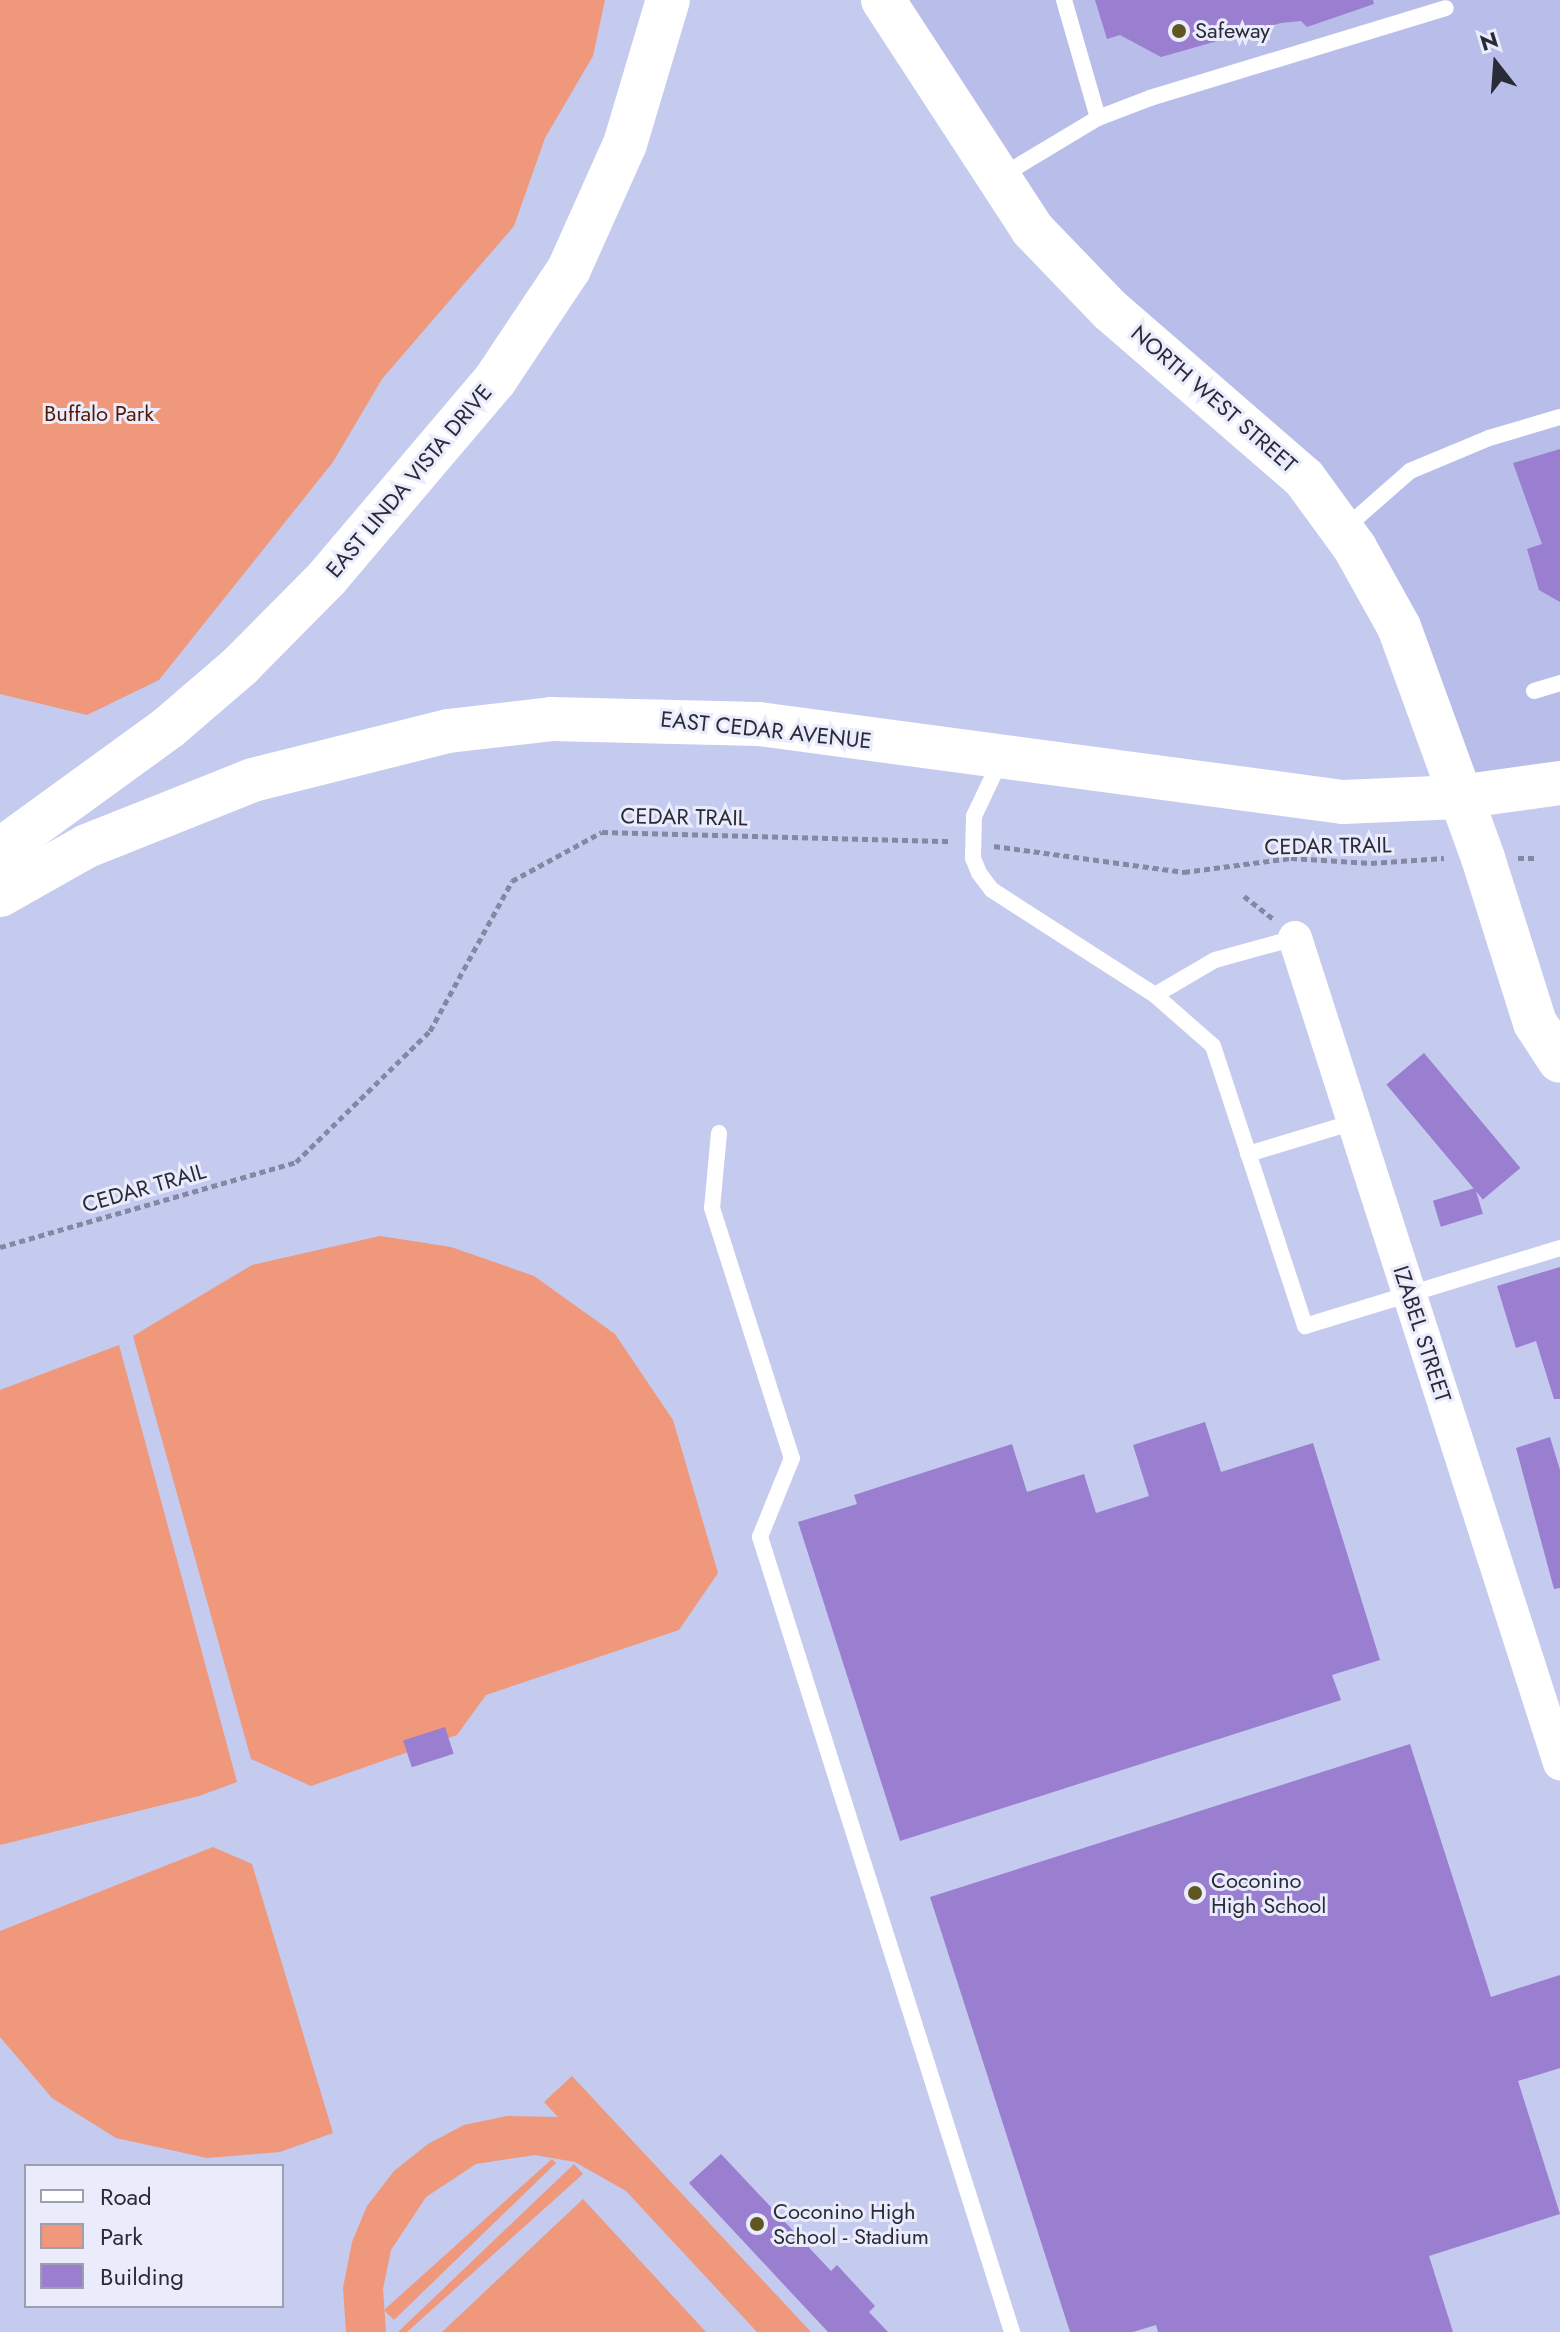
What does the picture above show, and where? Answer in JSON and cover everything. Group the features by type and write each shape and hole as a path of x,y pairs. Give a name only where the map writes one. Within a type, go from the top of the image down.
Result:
{"street":[{"name":"EAST LINDA VISTA DRIVE","path":"0,850 168,728 240,666 327,578 495,380 569,269 625,144 668,0"},
{"name":"NORTH WEST STREET","path":"883,0 997,178 1068,270 1277,451 1304,478 1343,531 1399,627 1535,1023 1560,1061"},
{"name":"EAST CEDAR AVENUE","path":"0,895 87,846 176,807 339,755 448,731 551,719 660,718 759,724 1343,802 1459,797 1560,783"},
{"name":"IZABEL STREET","path":"1295,938 1409,1294 1555,1728 1560,1763"}],"lane":[{"path":"1064,0 1098,118"},
{"path":"997,178 1098,118 1446,8"},
{"path":"1343,531 1410,471 1489,438 1560,417"},
{"path":"1534,691 1560,683"},
{"path":"1002,758 974,816 972,842 979,873 992,890 1155,995 1213,1046 1305,1326 1560,1248"},
{"path":"1155,995 1215,960 1295,938"},
{"path":"1248,1154 1354,1122"},
{"path":"719,1133 712,1208 792,1458 760,1537 1012,2332"}],"path":[{"name":"CEDAR TRAIL","path":"0,1247 296,1162 430,1031 512,881 602,832 972,842 1184,872 1291,858 1371,863 1434,857"}],"shaded area":[{"path":"883,0 1560,0 1560,783 1459,797 1343,531 1110,310"}],"green space":[{"name":"Buffalo Park","path":"0,0 605,0 593,56 545,138 514,226 382,379 333,462 159,680 87,715 0,694"},
{"path":"380,1236 451,1247 534,1276 615,1334 673,1420 718,1573 679,1630 486,1695 457,1735 311,1786 251,1759 133,1336 252,1265"},
{"path":"119,1345 237,1782 199,1796 0,1845 0,1390"},
{"path":"213,1847 252,1864 333,2133 280,2152 207,2158 116,2138 52,2098 0,2037 0,1931"},
{"path":"572,2076 811,2332 757,2332 626,2191 575,2162 535,2155 476,2164 426,2197 391,2250 383,2289 386,2332 346,2332 343,2288 352,2242 367,2206 394,2171 428,2144 464,2125 507,2116 558,2117 544,2102"},
{"path":"552,2159 556,2163 394,2320 384,2310"},
{"path":"574,2164 583,2174 407,2332 398,2332"},
{"path":"583,2199 706,2332 442,2332"}],"building":[{"name":"Safeway","path":"1095,0 1373,0 1374,4 1307,27 1301,21 1281,23 1161,57 1120,35 1107,39"},
{"path":"1560,449 1560,602 1539,590 1527,549 1542,544 1513,463"},
{"path":"1424,1053 1520,1168 1483,1199 1386,1084"},
{"path":"1475,1188 1483,1214 1441,1227 1433,1201"},
{"path":"1560,1267 1560,1399 1554,1399 1536,1341 1516,1348 1497,1286"},
{"path":"1205,1422 1221,1472 1313,1443 1380,1660 1332,1675 1341,1700 900,1841 798,1522 857,1504 854,1495 1012,1444 1027,1492 1084,1474 1096,1513 1149,1496 1133,1445"},
{"path":"1550,1437 1560,1470 1560,1588 1554,1589 1516,1448"},
{"path":"445,1727 454,1754 412,1767 403,1741"},
{"path":"1410,1744 1491,1997 1560,1975 1560,2068 1518,2081 1560,2214 1429,2256 1453,2332 1158,2332 1156,2325 1133,2332 1070,2332 930,1897"},
{"name":"Coconino High School - Stadium","path":"721,2154 831,2271 837,2265 875,2306 869,2312 888,2332 828,2332 689,2183"}],"place":[{"name":"Safeway","path":"1179,31"},
{"name":"Coconino High School","path":"1195,1893"},
{"name":"Coconino High School - Stadium","path":"757,2224"}]}
